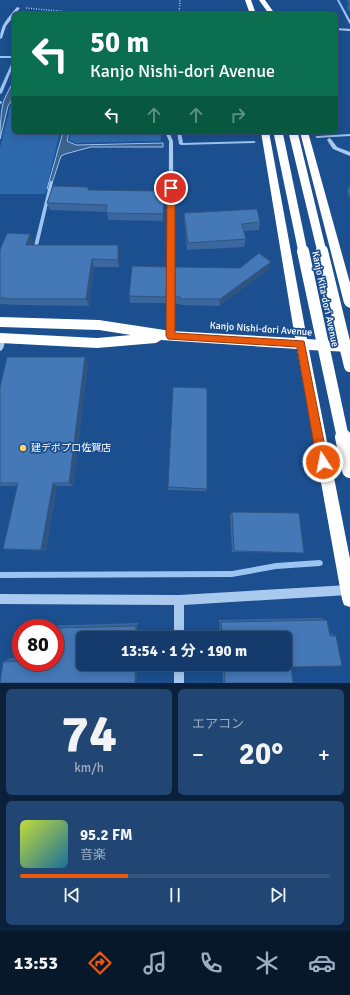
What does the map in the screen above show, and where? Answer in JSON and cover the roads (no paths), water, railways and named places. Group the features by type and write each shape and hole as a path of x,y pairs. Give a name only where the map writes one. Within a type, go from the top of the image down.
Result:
{"highway":[{"path":"248,0 252,12"},
{"path":"261,0 264,12"},
{"path":"261,0 270,12"},
{"path":"265,134 301,344 328,492 349,595"},
{"name":"Kanjo Kita-dori Avenue","path":"278,134 350,470"},
{"name":"Kanjo Kita-dori Avenue","path":"293,134 350,366"},
{"path":"305,134 350,303"},
{"name":"Kanjo Nishi-dori Avenue","path":"0,322 99,325 171,336 350,347"},
{"name":"Kanjo Nishi-dori Avenue","path":"1,342 97,343 171,336"}],"street":[{"path":"15,12 18,8"},
{"path":"0,38 4,26 12,16"},
{"path":"338,29 350,30"},
{"path":"168,134 171,141 171,336"},
{"path":"329,140 335,148 350,154"},
{"path":"0,599 179,600 349,595"},
{"path":"179,600 179,631"},
{"path":"179,671 179,683"}],"waterway":[{"path":"338,0 350,23"},
{"path":"0,57 12,57"},
{"path":"0,93 12,66"},
{"path":"179,134 181,144 254,142"},
{"path":"317,137 350,135"},
{"path":"35,250 51,182"},
{"path":"0,575 232,574 276,566 320,563"}],"place":[{"name":"建デポプロ佐賀店","path":"23,448"}]}
